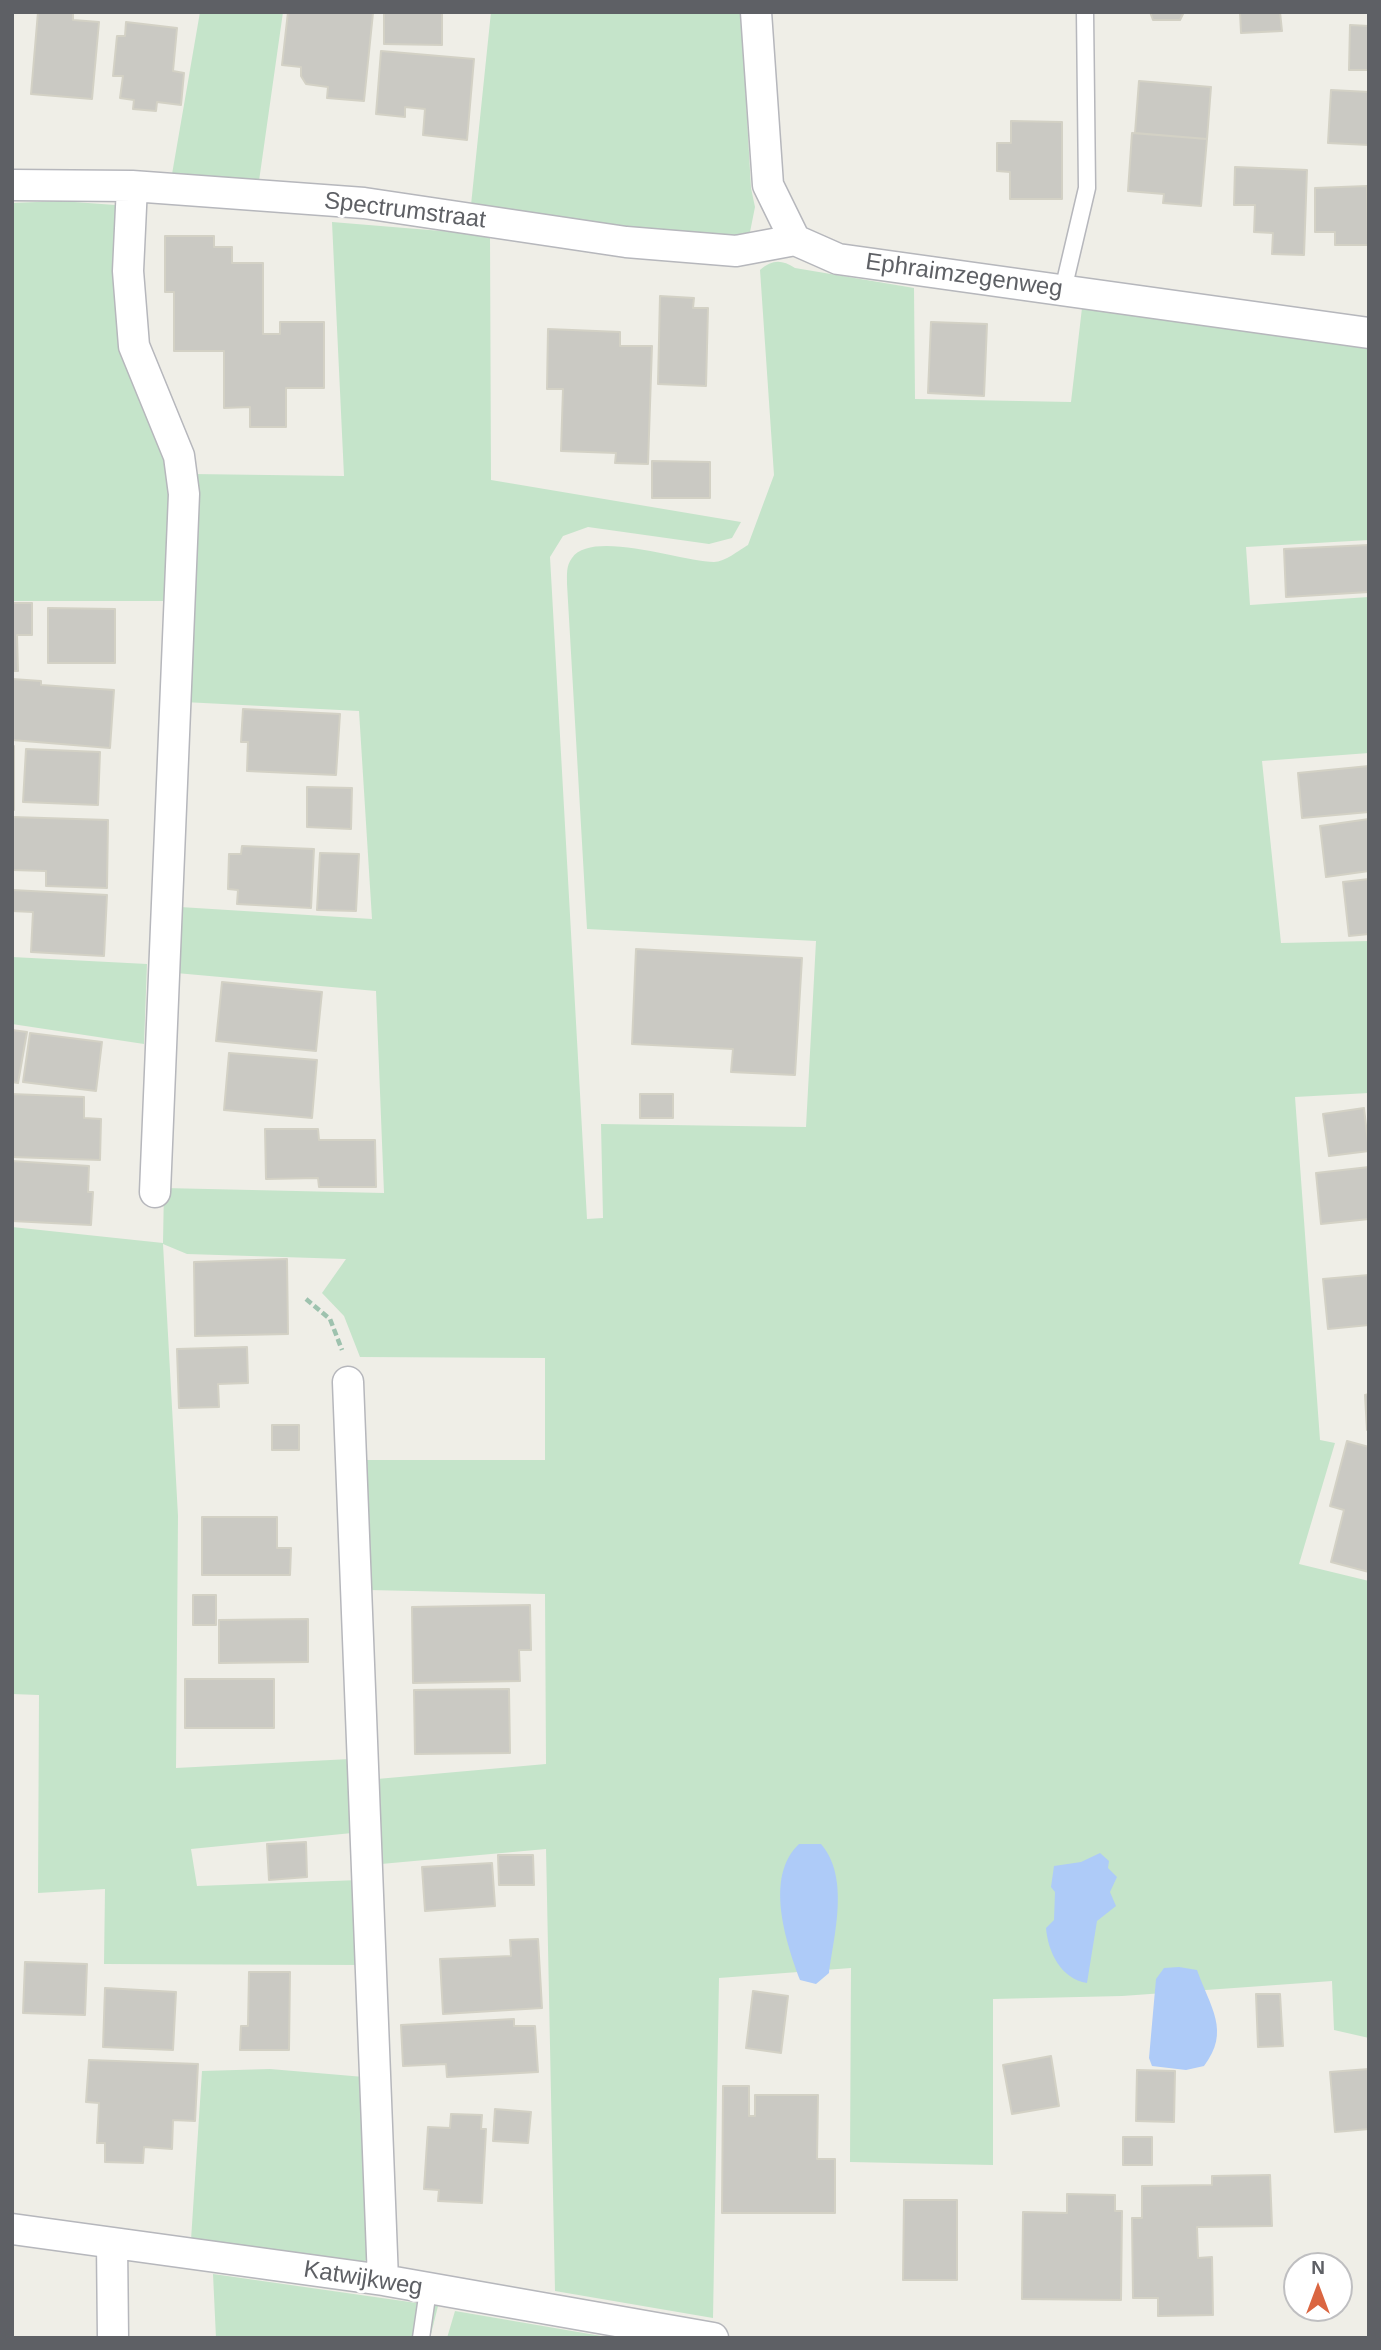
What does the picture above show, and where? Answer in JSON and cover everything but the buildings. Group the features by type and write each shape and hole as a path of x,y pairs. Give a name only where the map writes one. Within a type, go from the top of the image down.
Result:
{"street":[{"path":"755,12 768,185 795,240"},
{"name":"Spectrumstraat","path":"12,185 132,186 364,203 626,242 736,251 795,240"},
{"path":"132,186 128,271 134,346 179,456 184,494 155,1192"},
{"name":"Ephraimzegenweg","path":"795,240 838,259 1369,333"},
{"path":"348,1382 383,2280"},
{"name":"Katwijkweg","path":"12,2229 383,2280 705,2337"},
{"path":"112,2244 113,2338"}],"lane":[{"path":"1063,290 1087,188 1085,12"},
{"path":"421,2338 428,2290"}],"path":[{"path":"306,1299 330,1319 342,1348 348,1382"}],"green space":[{"path":"200,12 283,12 258,188 171,180"},
{"path":"491,12 741,12 751,188 755,207 750,232 740,238 593,226 471,205"},
{"path":"61,201 115,205 120,211 169,453 173,503 165,601 12,601 12,203"},
{"path":"332,222 490,235 491,480 741,522 732,538 709,544 588,527 563,536 550,557 587,1219 603,1218 601,1124 806,1127 816,941 587,929 567,584 568,567 572,558 583,550 598,546 639,549 714,562 727,558 748,545 774,475 760,270 769,264 781,262 795,268 914,288 915,399 1071,402 1082,308 1369,348 1369,540 1246,547 1250,605 1369,597 1369,753 1262,761 1281,943 1369,941 1369,1093 1295,1097 1320,1440 1335,1443 1299,1564 1369,1581 1369,2038 1334,2030 1332,1981 1122,1996 993,1999 993,2165 850,2162 851,1968 719,1978 713,2318 555,2291 546,1849 381,1864 377,1779 546,1764 545,1594 369,1590 367,1460 545,1460 545,1358 360,1357 344,1316 322,1293 346,1259 187,1254 163,1244 178,1516 176,1768 350,1759 352,1833 191,1849 197,1886 360,1880 364,1965 104,1964 105,1889 38,1893 39,1695 12,1694 12,1227 163,1243 164,1188 384,1193 376,991 176,973 180,907 372,919 359,711 184,702 192,474 344,476"},
{"path":"12,957 147,964 144,1044 12,1024"},
{"path":"270,2069 364,2077 371,2249 367,2260 357,2264 191,2240 202,2071"},
{"path":"213,2274 438,2306 430,2338 216,2338"},
{"path":"455,2311 613,2338 447,2338"}],"water":[{"path":"799,1844 821,1844 830,1857 838,1889 829,1973 816,1984 800,1980 781,1910 782,1874 788,1858"},
{"path":"1100,1853 1109,1861 1108,1868 1117,1877 1110,1892 1116,1906 1097,1921 1087,1983 1063,1970 1053,1955 1046,1928 1054,1920 1055,1892 1051,1887 1054,1866 1081,1862"},
{"path":"1164,1968 1197,1970 1216,2019 1217,2030 1212,2053 1204,2066 1186,2070 1152,2066 1149,2058 1156,1979"}]}
